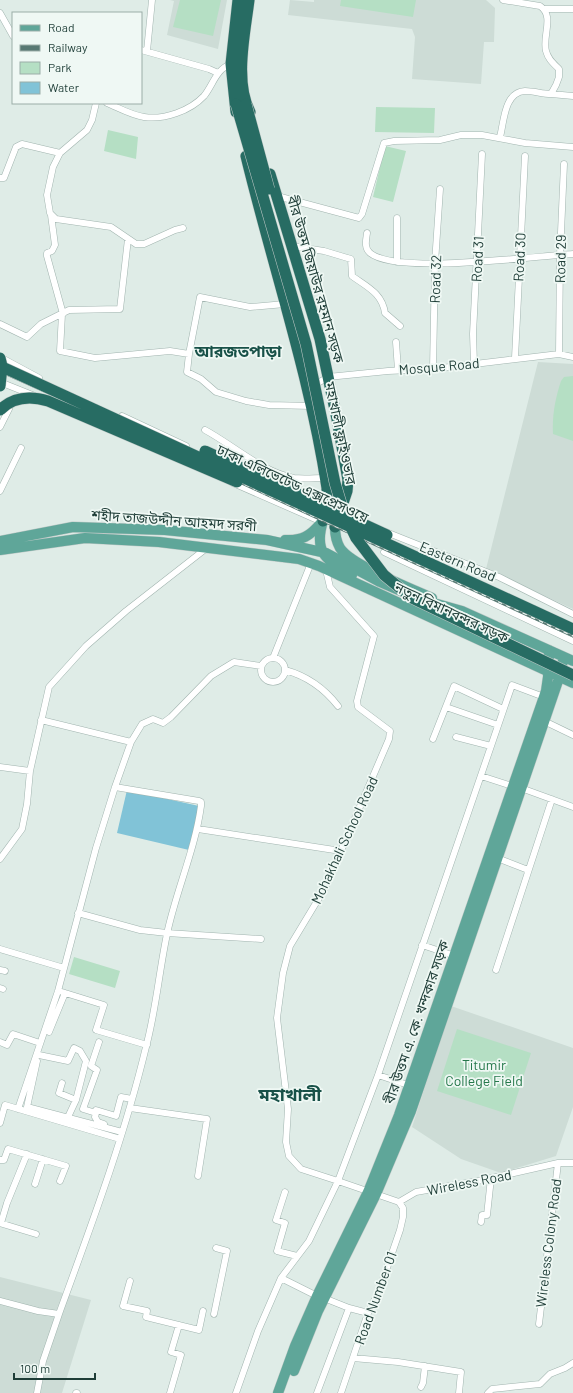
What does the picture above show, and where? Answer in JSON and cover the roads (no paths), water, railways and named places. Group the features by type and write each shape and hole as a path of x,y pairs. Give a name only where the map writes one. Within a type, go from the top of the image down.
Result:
{"highway":[{"name":"বীর উত্তম জিয়াউর রহমান সড়ক","path":"238,0 231,64 232,83 241,104 252,115 320,339 338,419 348,480 347,491 337,522"},
{"name":"বীর উত্তম জিয়াউর রহমান সড়ক","path":"248,0 242,64 241,104 236,118 312,406 328,499 323,519"},
{"name":"মহাখালী ফ্লাইওভার","path":"241,104 321,375 343,488 352,516 366,542 392,574 422,595 573,668"},
{"name":"মহাখালী ফ্লাইওভার","path":"241,104 306,344 335,483 344,513 356,538 384,575 412,598 573,675"},
{"path":"0,358 2,366 0,386"},
{"name":"ঢাকা এলিভেটেড এক্সপ্রেসওয়ে","path":"0,358 265,478 573,621"},
{"name":"ঢাকা এলিভেটেড এক্সপ্রেসওয়ে","path":"0,366 573,629"},
{"path":"4,409 10,402 22,398 33,398 48,402 223,476 263,490 274,492"}],"main road":[{"path":"267,540 304,538 309,536 323,519"},
{"name":"বীর উত্তম জিয়াউর রহমান সড়ক","path":"322,552 319,537 323,519"},
{"path":"337,522 336,540 347,555 393,581 568,659"},
{"name":"শহীদ তাজউদ্দীন আহমদ সরণী","path":"0,541 74,527 165,530 267,540 331,555 391,588 414,597 462,611"},
{"name":"শহীদ তাজউদ্দীন আহমদ সরণী","path":"0,550 85,538 159,542 208,547 291,557 318,566"},
{"path":"322,552 325,558 334,565 400,600 413,609"},
{"name":"নতুন বিমানবন্দর সড়ক","path":"318,566 573,683"},
{"name":"বীর উত্তম এ. কে. খন্দকার সড়ক","path":"278,1393 296,1346 372,1193 414,1087 497,858 516,787 544,697 549,672 549,650"},
{"name":"বীর উত্তম এ. কে. খন্দকার সড়ক","path":"414,1087 454,956 516,787 568,659"},
{"name":"বীর উত্তম এ. কে. খন্দকার সড়ক","path":"286,1393 321,1297"}],"street":[{"path":"152,0 144,50 218,73"},
{"path":"503,0 540,6 545,9 573,9"},
{"path":"545,9 548,19 545,34 545,50 548,58 559,69 559,76 551,94"},
{"path":"0,13 12,34"},
{"path":"109,104 144,117 169,115 179,112 203,96 218,73 225,66 231,64"},
{"path":"500,137 509,101 516,93 525,91 573,96"},
{"path":"96,104 92,120 86,130 60,153 53,167 47,188 47,206 51,215 55,245 47,256 62,314 60,351 95,358 170,351 189,354"},
{"path":"277,196 359,218 362,214 384,143 394,141 440,140 461,135 482,135 500,137 525,143 573,147"},
{"path":"0,178 4,178 16,147 22,144 60,153"},
{"name":"Road 31","path":"474,364 473,334 482,154"},
{"name":"Road 30","path":"515,358 525,156"},
{"name":"Road 29","path":"559,354 560,255 564,164"},
{"name":"Road 32","path":"433,369 435,263 440,189"},
{"path":"51,215 56,219 111,227 136,244 144,244 183,228"},
{"path":"397,218 397,262"},
{"path":"367,233 365,246 369,252 376,256 397,262 477,262 573,254"},
{"path":"0,324 28,337 41,324 68,310 120,309 128,239"},
{"path":"292,246 324,251 351,259 352,276 371,288 383,304 385,313 400,326"},
{"path":"285,304 250,307 200,297 187,372 201,380 216,392 246,401 269,405 312,406"},
{"path":"396,342 398,370"},
{"name":"Mosque Road","path":"308,389 328,377 398,370 433,369 515,358 559,354 573,357"},
{"path":"0,358 84,400 144,425 323,519"},
{"path":"0,382 323,519"},
{"path":"0,427 4,409"},
{"path":"205,430 222,439 268,470 294,478 325,478"},
{"path":"0,491 21,448"},
{"name":"Eastern Road","path":"337,522 406,539 485,572 573,614"},
{"path":"0,859 22,829 27,804 30,771 49,687 86,646 126,611 208,547"},
{"path":"384,552 573,641"},
{"path":"273,658 318,566"},
{"name":"Mohakhali School Road","path":"318,566 330,587 374,636 357,702 358,707 390,731 390,739 325,888 290,946 283,973 277,1018 288,1108 286,1142 289,1156 301,1169 372,1193"},
{"path":"273,658 283,663 285,670 282,678 276,682 267,682 261,676 261,666 265,660 273,658"},
{"path":"18,1109 40,1043 43,1039 58,991 96,848 115,787 132,742 142,724 153,719 163,723 171,717 211,676 234,662 261,666"},
{"path":"285,670 301,675 325,691 338,706"},
{"path":"236,1393 258,1331 281,1278 309,1241 338,1181 378,1075 512,685 544,697"},
{"path":"433,739 454,686 503,709"},
{"path":"446,707 498,725"},
{"path":"41,720 132,742"},
{"path":"544,721 573,735"},
{"path":"456,737 491,746"},
{"path":"0,767 30,771"},
{"path":"481,776 573,807"},
{"path":"37,1393 43,1361 130,1108 147,1045 167,933 181,879 198,829 201,802 115,787"},
{"path":"496,970 552,799"},
{"path":"198,829 341,850"},
{"path":"497,858 528,870"},
{"path":"78,913 140,930 261,939"},
{"path":"422,945 454,956"},
{"path":"0,949 64,968"},
{"path":"58,991 104,1005 96,1030 147,1045"},
{"path":"65,994 39,1055 27,1107 122,1132"},
{"path":"0,1042 7,1045 13,1034 40,1043"},
{"path":"95,1113 84,1109 88,1103 97,1070 91,1066 98,1042"},
{"path":"39,1055 68,1061 74,1048 80,1052 86,1061 76,1100 68,1117"},
{"path":"378,1075 414,1087"},
{"path":"62,1082 59,1093 76,1100"},
{"path":"95,1113 96,1110 116,1116 121,1097 132,1099"},
{"path":"0,1122 3,1104 120,1139"},
{"path":"130,1108 208,1119 198,1176"},
{"path":"95,1113 98,1122 105,1124"},
{"path":"0,1160 4,1160 8,1149 66,1166 60,1182"},
{"path":"27,1154 7,1202 1,1223 36,1234"},
{"path":"35,1184 43,1159"},
{"name":"Wireless Road","path":"399,1202 416,1192 491,1178 558,1162 573,1163"},
{"name":"Wireless Colony Road","path":"539,1324 558,1162"},
{"path":"481,1222 482,1215 487,1215 491,1178"},
{"path":"285,1192 276,1220 285,1223 277,1251 297,1256"},
{"path":"372,1193 399,1202"},
{"name":"Road Number 01","path":"341,1393 368,1313 379,1291 400,1230 403,1217 403,1208 399,1202"},
{"path":"214,1314 227,1251 216,1248"},
{"path":"281,1278 348,1308 368,1313"},
{"path":"130,1281 123,1306 147,1312 146,1317 199,1330 203,1311"},
{"path":"0,1301 38,1311 59,1314"},
{"path":"317,1393 348,1308"},
{"path":"170,1393 181,1355 171,1352 179,1325"},
{"path":"353,1358 425,1366 461,1372 459,1393"},
{"path":"488,1393 492,1389 540,1384 544,1379 573,1363"},
{"path":"421,1387 423,1383 425,1366"}],"water":[{"path":"127,790 199,806 189,850 117,833"}],"tram line":[{"path":"0,366 131,424 337,522 413,555 573,630"}],"railway":[{"path":"0,371 129,429 168,449 573,636"}],"district":[{"name":"আরজতপাড়া","path":"238,350"},
{"name":"মহাখালী","path":"290,1094"}],"park label":[{"name":"Titumir College Field","path":"484,1072"}]}
